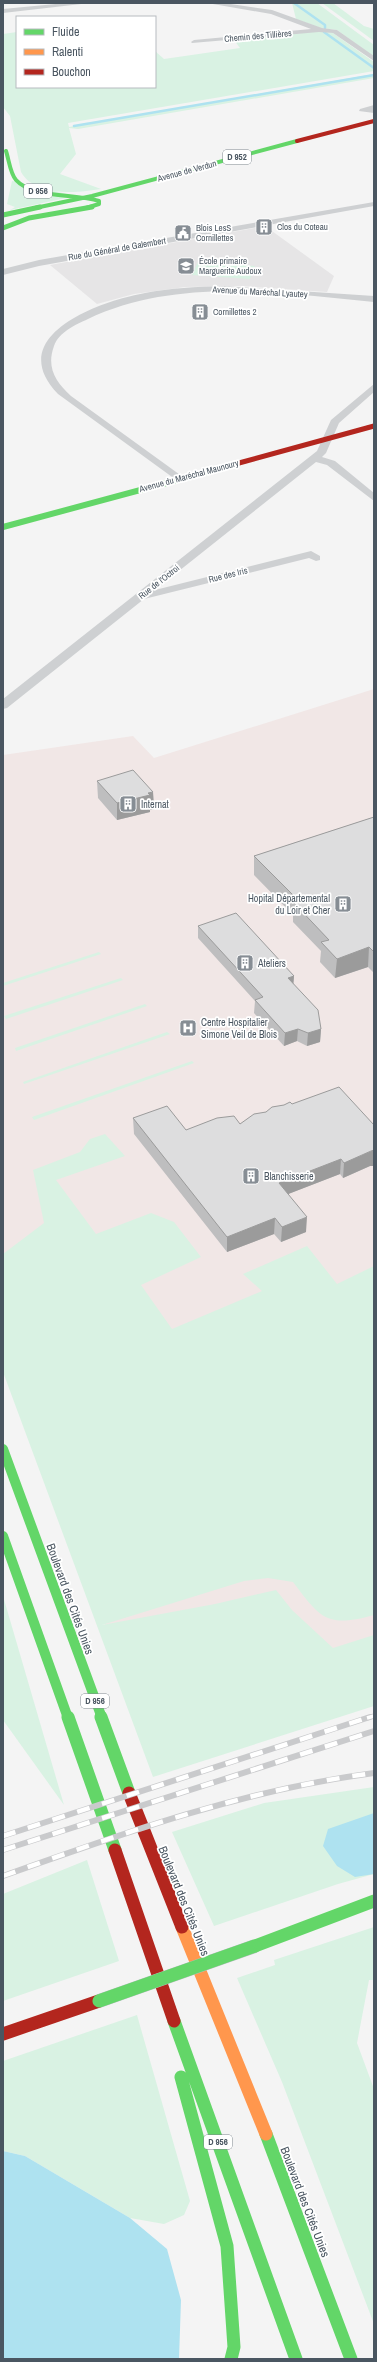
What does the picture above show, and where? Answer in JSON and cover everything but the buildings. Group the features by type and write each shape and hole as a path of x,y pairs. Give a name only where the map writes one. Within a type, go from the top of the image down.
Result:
{"main road":[{"name":"Avenue de Verdun","path":"92,196 374,121"},
{"name":"D 956","path":"4,141 17,181 25,186 49,193 92,196"},
{"name":"D 956","path":"4,176 6,151"},
{"name":"D 956","path":"3,215 92,196"},
{"path":"3,228 30,218 93,207 99,204 99,201 92,196"},
{"name":"Avenue du Maréchal Maunoury","path":"3,527 374,426"},
{"name":"Boulevard des Cités Unies","path":"3,1449 152,1855 262,2122 351,2359"},
{"name":"D 956","path":"3,1536 140,1926 296,2359"},
{"path":"3,2034 255,1946 374,1901"},
{"path":"140,1926 171,2042"},
{"path":"178,2065 227,2246 234,2347 231,2359"}],"street":[{"path":"3,10 86,3"},
{"name":"Chemin des Tillières","path":"210,3 272,12 321,30"},
{"name":"Chemin des Tillières","path":"194,42 321,30 335,31 374,59"},
{"path":"374,107 363,111 374,111"},
{"name":"Rue du Général de Galembert","path":"3,272 39,263 374,204"},
{"name":"Avenue du Maréchal Lyautey","path":"179,479 68,398 53,385 46,370 45,364 45,355 52,339 69,325 92,311 132,299 173,292 219,289 374,299"},
{"name":"Rue de l'Octroi","path":"3,705 323,451 335,422 374,387"},
{"path":"306,444 314,458 331,463 374,498"},
{"name":"Rue des Iris","path":"139,597 311,554 316,558"}],"shaded area":[{"name":"École primaire Marguerite Audoux","path":"265,226 334,276 327,292 240,286 185,287 134,294 97,304 50,265"},
{"name":"Centre Hospitalier Simone Veil de Blois","path":"374,689 374,1672 143,1748 3,1297 3,755 133,736 154,758"}],"green space":[{"path":"292,3 317,3 374,45 374,57 337,30 321,28 296,19"},
{"path":"322,3 333,3 364,26 374,29 374,41"},
{"path":"321,31 333,33 374,62 374,71 68,123 69,127 374,74 374,78 78,129 69,128 76,154 60,174 101,189 69,192 46,189 36,186 27,180 21,172 10,116 3,107 3,34 16,32 16,88 156,88 156,52 164,59 240,48 234,40"},
{"path":"12,181 75,196 10,210 15,207 7,204"},
{"path":"198,262 255,266 250,279 192,275"},
{"path":"99,952 101,954 3,986 3,983"},
{"path":"121,978 123,980 6,1019 4,1016"},
{"path":"145,1004 147,1006 16,1051 15,1048"},
{"path":"167,1032 170,1034 24,1084 23,1082"},
{"path":"192,1061 194,1063 34,1120 32,1117"},
{"path":"105,1134 125,1156 56,1180 96,1234 151,1213 174,1222 201,1257 141,1285 172,1329 262,1291 243,1274 307,1246 337,1284 374,1266 374,1615 345,1621 326,1617 311,1605 293,1582 268,1578 244,1581 102,1625 215,1604 276,1590 292,1610 333,1648 374,1635 374,1706 153,1777 3,1372 3,1254 44,1223 33,1170 80,1152 90,1139"},
{"path":"3,1596 64,1805 3,1720"},
{"path":"374,1787 374,1874 338,1884 214,1926 172,1832 264,1803"},
{"path":"87,1860 119,1961 3,2001 3,1894"},
{"path":"374,1927 374,1980 369,1980 357,2043 374,2089 374,2324 282,2082 237,1978 275,1965 274,1960"},
{"path":"137,2015 190,2201 184,2215 164,2224 130,2218 25,2156 3,2151 3,2061"}],"water":[{"path":"374,1813 374,1874 355,1877 337,1866 323,1846 328,1829"},
{"path":"3,2151 25,2156 130,2218 167,2249 181,2300 179,2359 3,2359"}],"waterway":[{"path":"294,3 325,25 325,28"},
{"path":"324,32 374,68"},
{"path":"74,126 374,75"}],"railway":[{"path":"367,1718 374,1716"},
{"path":"3,1836 370,1717"},
{"path":"3,1850 374,1731"},
{"path":"3,1876 140,1829 232,1801 278,1790 374,1773"}],"traffic: fast":[{"path":"3,215 92,196 297,141"},
{"path":"3,228 29,218 93,207 99,204 99,201 90,198 44,193 24,186 14,177 6,151"},
{"path":"3,527 239,463"},
{"path":"3,1449 129,1793"},
{"path":"3,1536 115,1850"},
{"path":"255,1946 374,1901"},
{"path":"99,2001 255,1946"},
{"path":"174,2021 296,2359"},
{"path":"181,2077 227,2246 234,2347 231,2359"},
{"path":"266,2134 351,2359"}],"traffic: slow":[{"path":"182,1927 266,2134"}],"traffic: jam":[{"path":"297,141 374,121"},
{"path":"239,463 374,426"},
{"path":"129,1793 182,1927"},
{"path":"115,1850 174,2021"},
{"path":"3,2034 99,2001"}],"place":[{"name":"Clos du Coteau","path":"264,227"},
{"name":"Blois LesS Cornillettes","path":"183,233"},
{"name":"École primaire Marguerite Audoux","path":"186,266"},
{"name":"Cornillettes 2","path":"200,312"},
{"name":"Internat","path":"128,804"},
{"name":"Hopital Départemental du Loir et Cher","path":"343,904"},
{"name":"Ateliers","path":"245,963"},
{"name":"Centre Hospitalier Simone Veil de Blois","path":"188,1028"},
{"name":"Blanchisserie","path":"251,1176"}]}
